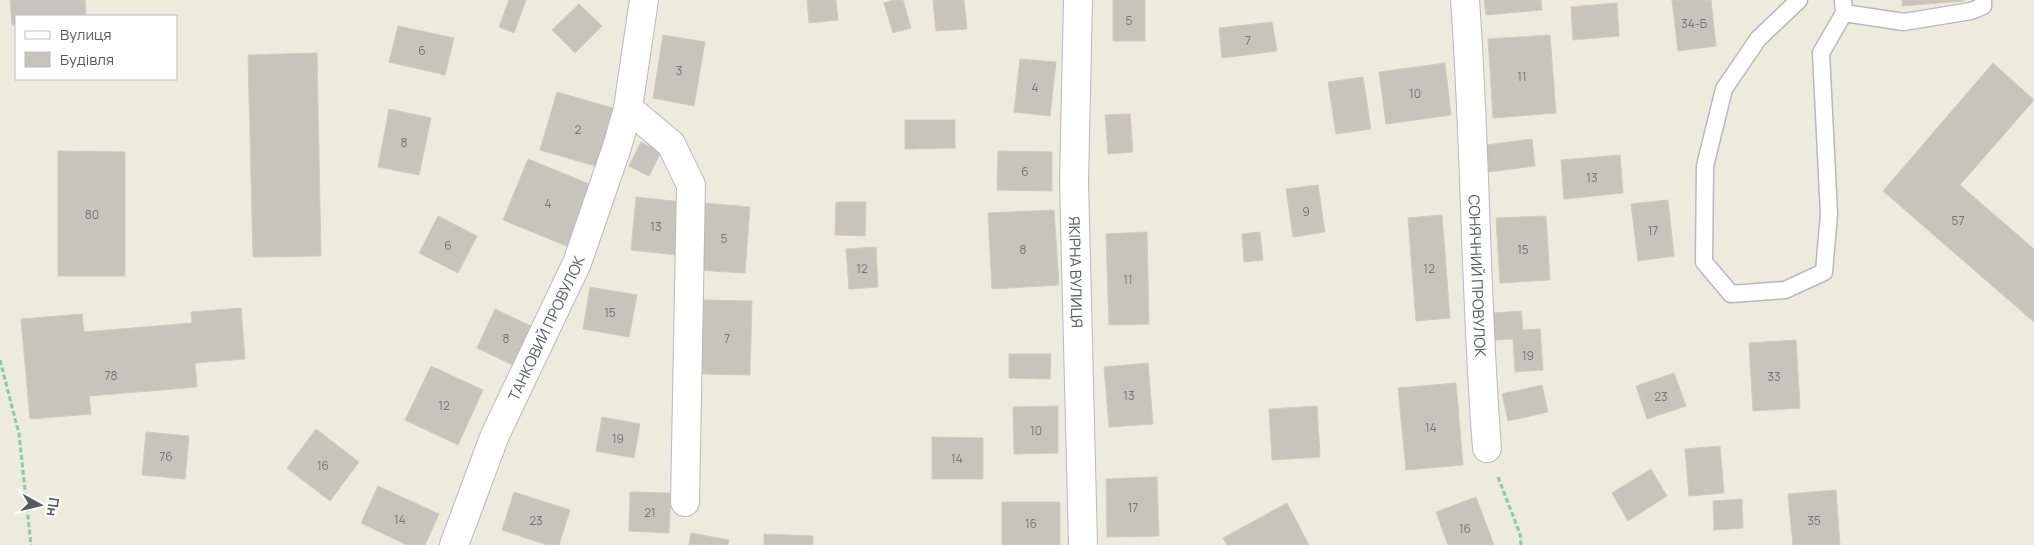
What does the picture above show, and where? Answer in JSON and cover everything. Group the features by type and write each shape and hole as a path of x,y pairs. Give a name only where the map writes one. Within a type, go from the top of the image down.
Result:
{"street":[{"name":"ТАНКОВИЙ ПРОВУЛОК","path":"454,545 495,435 577,263 618,147 628,108 644,0"},
{"name":"ЯКІРНА ВУЛИЦЯ","path":"1078,0 1074,182 1083,545"},
{"name":"СОНЯЧНИЙ ПРОВУЛОК","path":"1466,0 1472,94 1480,360 1487,448"},
{"path":"628,108 671,144 691,185 685,502"}],"lane":[{"path":"1799,0 1758,40 1724,89 1704,166 1704,262 1731,294 1785,290 1824,272 1829,214 1821,53 1844,6 1904,22 1971,11 1984,6 1983,0"}],"path":[{"path":"0,360 19,434 31,545"},
{"path":"1487,448 1520,534 1521,545"}],"building":[{"path":"10,0 85,0 86,15 15,15 15,25 12,25"},
{"path":"509,0 526,0 514,33 499,27"},
{"path":"807,0 836,0 838,20 809,23"},
{"path":"903,0 911,28 893,33 884,3"},
{"path":"933,0 964,0 967,29 936,31"},
{"path":"1113,0 1145,0 1145,41 1113,41"},
{"path":"1484,0 1541,0 1542,10 1486,15"},
{"path":"1672,0 1711,0 1716,46 1678,51"},
{"path":"1902,0 1964,0 1964,1 1902,6"},
{"path":"1617,3 1619,36 1573,40 1571,7"},
{"path":"579,4 602,26 575,53 552,30"},
{"path":"1272,22 1277,51 1222,58 1219,28"},
{"path":"398,26 454,38 445,75 389,62"},
{"path":"663,35 705,42 694,106 653,98"},
{"path":"1550,35 1556,113 1493,118 1488,39"},
{"path":"317,53 321,256 253,257 248,55"},
{"path":"1020,59 1056,62 1050,116 1014,112"},
{"path":"1445,63 1451,115 1386,124 1379,72"},
{"path":"1993,63 2034,100 1960,185 2034,249 2034,322 1883,191"},
{"path":"1363,77 1371,129 1336,134 1328,82"},
{"path":"557,92 616,109 599,167 540,150"},
{"path":"389,109 431,118 419,175 378,167"},
{"path":"1130,114 1133,152 1108,154 1105,115"},
{"path":"905,120 955,120 955,148 905,149"},
{"path":"1532,139 1535,166 1489,172 1486,145"},
{"path":"641,142 661,152 649,176 629,166"},
{"path":"58,151 125,152 125,276 58,276"},
{"path":"998,151 1052,152 1052,191 997,190"},
{"path":"1620,155 1623,193 1564,199 1561,160"},
{"path":"528,159 594,186 569,247 503,220"},
{"path":"1318,185 1325,232 1293,237 1286,189"},
{"path":"636,197 682,202 676,255 631,250"},
{"path":"1668,200 1674,256 1638,261 1631,204"},
{"path":"836,202 866,202 865,236 835,235"},
{"path":"703,203 750,207 745,273 698,270"},
{"path":"1054,210 1059,285 992,289 988,213"},
{"path":"1442,215 1450,318 1416,321 1408,218"},
{"path":"438,216 477,236 458,273 419,253"},
{"path":"1546,216 1550,280 1500,283 1496,218"},
{"path":"1147,232 1149,324 1109,325 1106,234"},
{"path":"1260,232 1263,260 1244,262 1242,234"},
{"path":"876,247 878,287 849,289 846,249"},
{"path":"590,287 637,295 629,337 583,329"},
{"path":"703,300 752,301 750,375 702,374"},
{"path":"241,308 245,359 195,363 197,387 89,396 91,414 30,419 21,319 82,314 84,332 192,323 191,312"},
{"path":"495,309 535,328 517,367 477,348"},
{"path":"1521,311 1523,330 1540,329 1543,370 1515,372 1513,339 1495,340 1493,313"},
{"path":"1796,340 1800,408 1753,411 1749,343"},
{"path":"1009,354 1051,354 1050,379 1009,378"},
{"path":"1148,363 1153,424 1109,427 1104,367"},
{"path":"431,366 483,390 458,445 405,420"},
{"path":"1674,373 1686,406 1647,419 1636,386"},
{"path":"1456,383 1463,465 1406,470 1398,388"},
{"path":"1542,385 1548,412 1508,421 1502,394"},
{"path":"1058,406 1058,453 1014,454 1013,407"},
{"path":"1317,406 1320,457 1272,460 1269,409"},
{"path":"602,417 640,424 634,458 596,451"},
{"path":"316,429 359,462 330,501 287,468"},
{"path":"146,432 189,436 185,479 142,475"},
{"path":"932,437 983,438 983,479 932,479"},
{"path":"1720,446 1724,493 1689,496 1685,449"},
{"path":"1651,469 1667,496 1628,521 1612,493"},
{"path":"1157,477 1159,536 1107,537 1106,479"},
{"path":"378,486 439,514 425,545 407,545 361,523"},
{"path":"1836,490 1840,545 1793,545 1788,494"},
{"path":"514,492 570,510 559,545 547,545 502,530"},
{"path":"630,492 671,493 669,533 629,531"},
{"path":"1476,497 1494,545 1448,545 1436,512"},
{"path":"1742,499 1743,528 1714,530 1713,501"},
{"path":"1002,502 1060,502 1060,545 1002,545"},
{"path":"1287,503 1309,545 1227,545 1223,538"},
{"path":"691,533 729,540 728,545 689,545"},
{"path":"764,534 813,536 813,545 764,545"}]}
